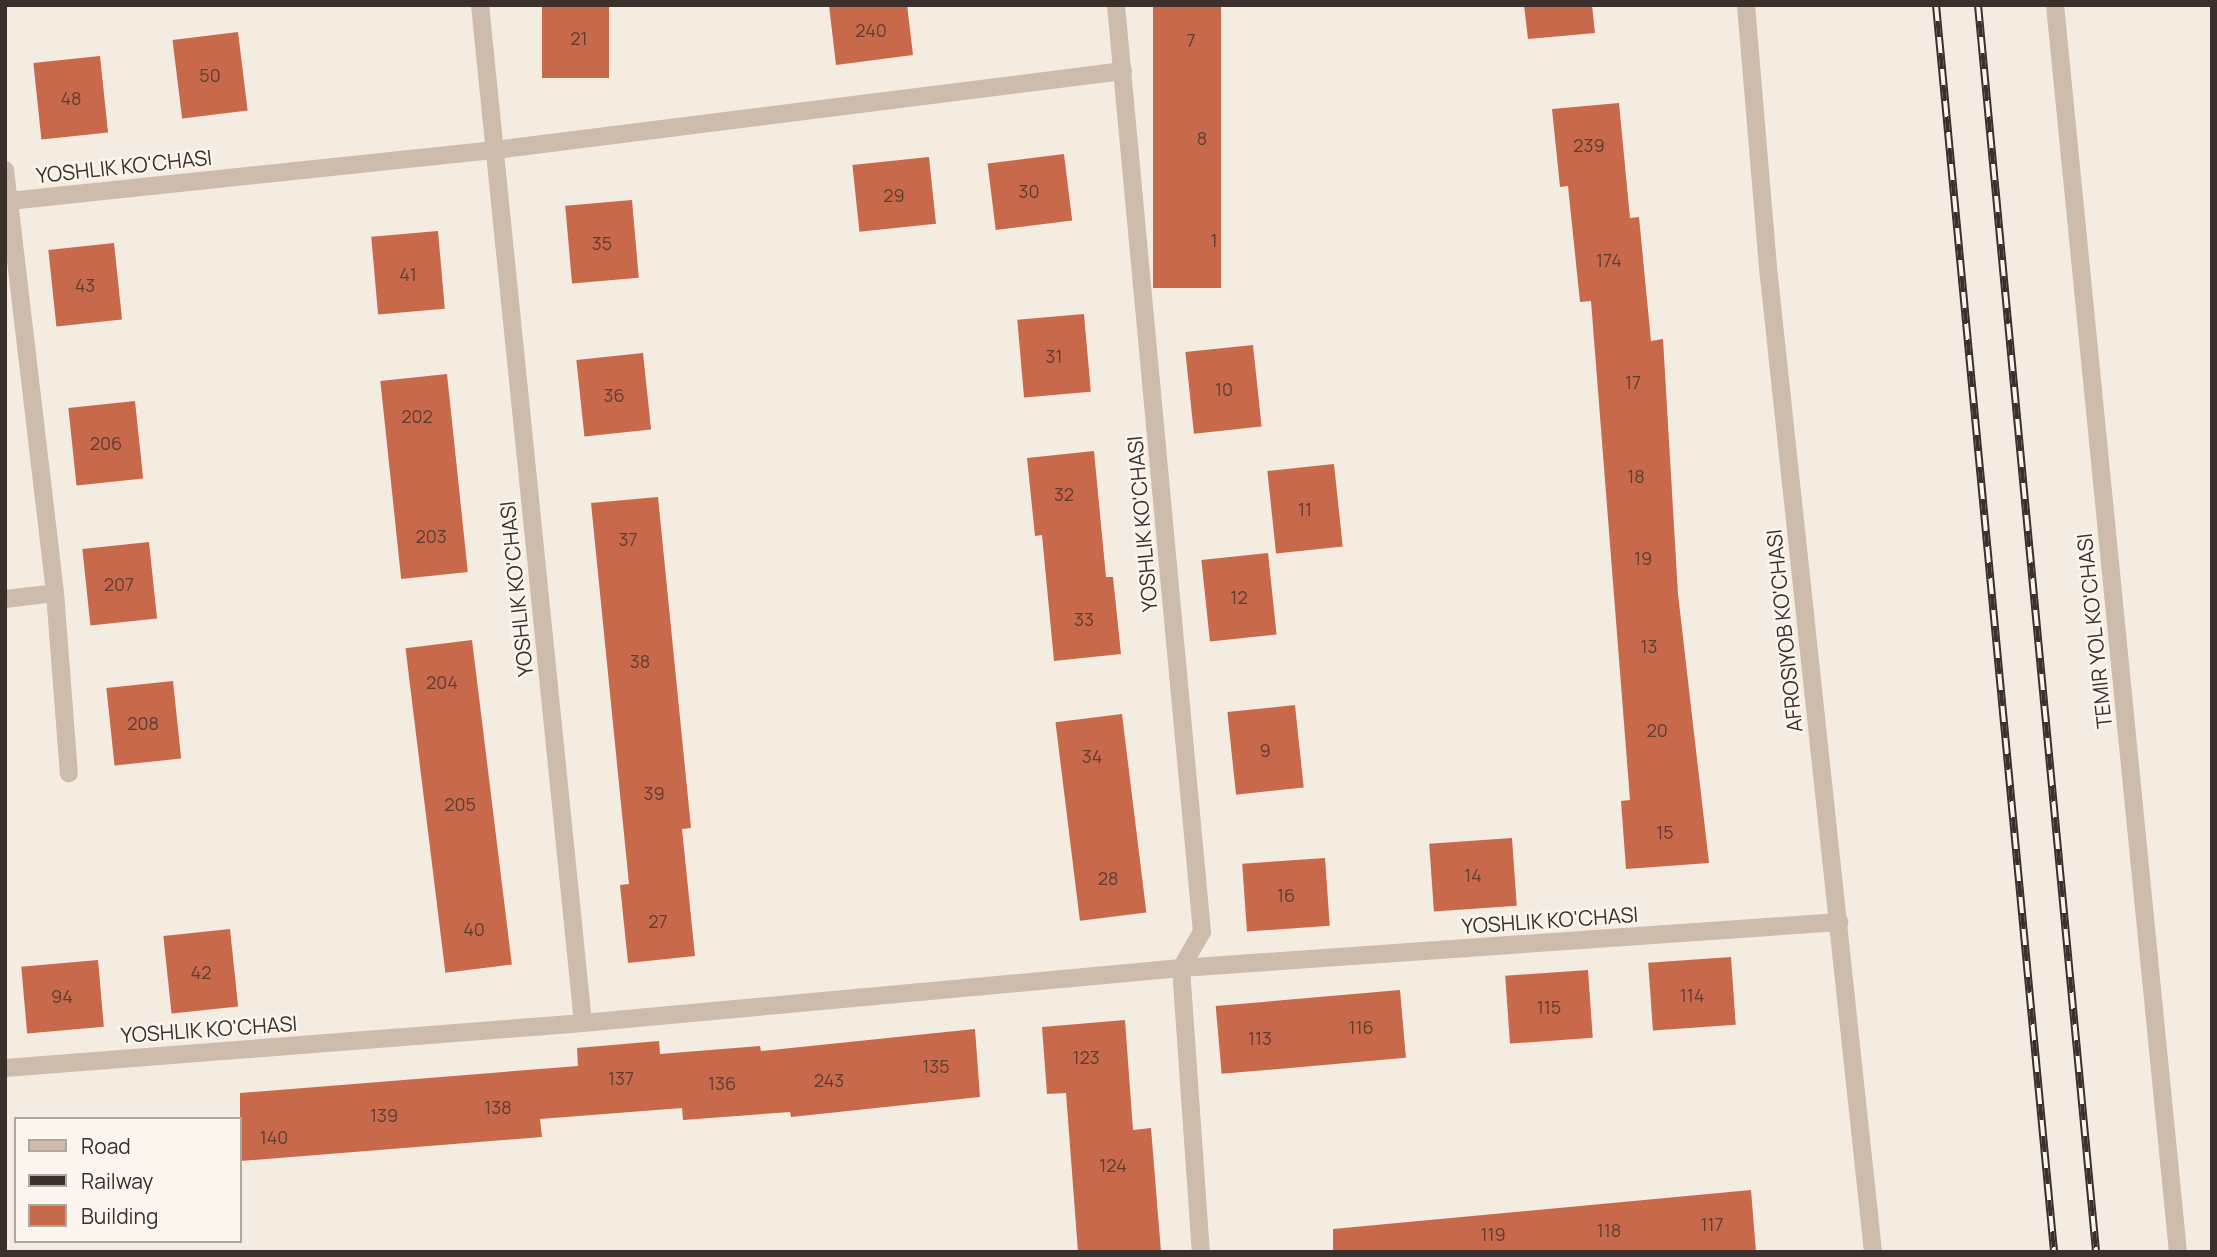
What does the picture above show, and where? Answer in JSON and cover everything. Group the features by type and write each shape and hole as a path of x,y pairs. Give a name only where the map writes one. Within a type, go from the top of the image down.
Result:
{"street":[{"name":"YOSHLIK KO'CHASI","path":"480,5 583,1023"},
{"name":"YOSHLIK KO'CHASI","path":"1116,5 1202,932 1181,968"},
{"name":"AFROSIYOB KO'CHASI","path":"1746,5 1769,277 1873,1252"},
{"name":"TEMIR YOL KO'CHASI","path":"2055,5 2178,1252"},
{"name":"YOSHLIK KO'CHASI","path":"9,201 495,150 1123,71"},
{"name":"YOSHLIK KO'CHASI","path":"5,170 55,593 69,773"},
{"path":"5,599 55,593"},
{"name":"YOSHLIK KO'CHASI","path":"5,1068 583,1023 1181,968 1839,922"},
{"path":"1181,968 1200,1252"}],"building":[{"path":"542,5 609,5 609,78 542,78"},
{"path":"829,5 907,5 913,55 836,65"},
{"path":"1153,5 1221,5 1221,288 1153,288"},
{"path":"1524,5 1592,5 1595,33 1528,39"},
{"path":"238,32 248,110 182,118 172,40"},
{"path":"100,56 108,133 41,140 33,63"},
{"path":"1619,103 1630,218 1639,217 1651,341 1663,339 1678,594 1709,863 1626,869 1621,801 1630,800 1591,301 1580,302 1568,186 1560,187 1552,109"},
{"path":"1064,154 1072,221 996,230 988,163"},
{"path":"929,157 936,224 859,232 852,165"},
{"path":"632,200 639,278 572,284 565,206"},
{"path":"438,231 445,309 378,315 371,237"},
{"path":"114,243 122,320 56,326 48,250"},
{"path":"1084,314 1091,392 1024,398 1017,320"},
{"path":"1253,345 1262,427 1194,434 1185,352"},
{"path":"643,353 651,430 584,437 576,360"},
{"path":"447,374 468,572 401,579 380,381"},
{"path":"135,401 143,479 77,486 68,408"},
{"path":"1094,451 1106,577 1113,577 1121,654 1054,661 1042,535 1035,536 1027,458"},
{"path":"1334,464 1343,547 1276,554 1267,471"},
{"path":"658,497 691,828 682,829 695,956 628,963 620,885 629,884 591,503"},
{"path":"149,542 157,619 90,626 82,549"},
{"path":"1268,553 1277,635 1210,642 1201,560"},
{"path":"472,640 512,965 445,973 405,648"},
{"path":"173,681 181,759 115,766 106,688"},
{"path":"1295,705 1304,788 1236,795 1227,712"},
{"path":"1122,714 1146,913 1080,921 1055,722"},
{"path":"1512,838 1517,906 1434,912 1429,844"},
{"path":"1325,858 1330,926 1247,932 1242,864"},
{"path":"230,929 238,1007 172,1014 163,936"},
{"path":"1731,957 1736,1025 1653,1031 1648,963"},
{"path":"98,960 104,1027 27,1033 21,967"},
{"path":"1588,970 1593,1038 1510,1044 1505,976"},
{"path":"1400,990 1406,1058 1222,1074 1216,1006"},
{"path":"1125,1020 1133,1130 1151,1128 1161,1252 1078,1252 1066,1093 1047,1094 1042,1027"},
{"path":"975,1029 980,1097 791,1117 790,1112 683,1120 682,1108 540,1119 542,1137 242,1161 240,1093 578,1066 577,1048 659,1041 660,1054 760,1046 761,1051"},
{"path":"1751,1190 1756,1252 1333,1252 1333,1229"}],"railway":[{"path":"1936,5 2054,1252"},
{"path":"1978,5 2096,1252"}]}
